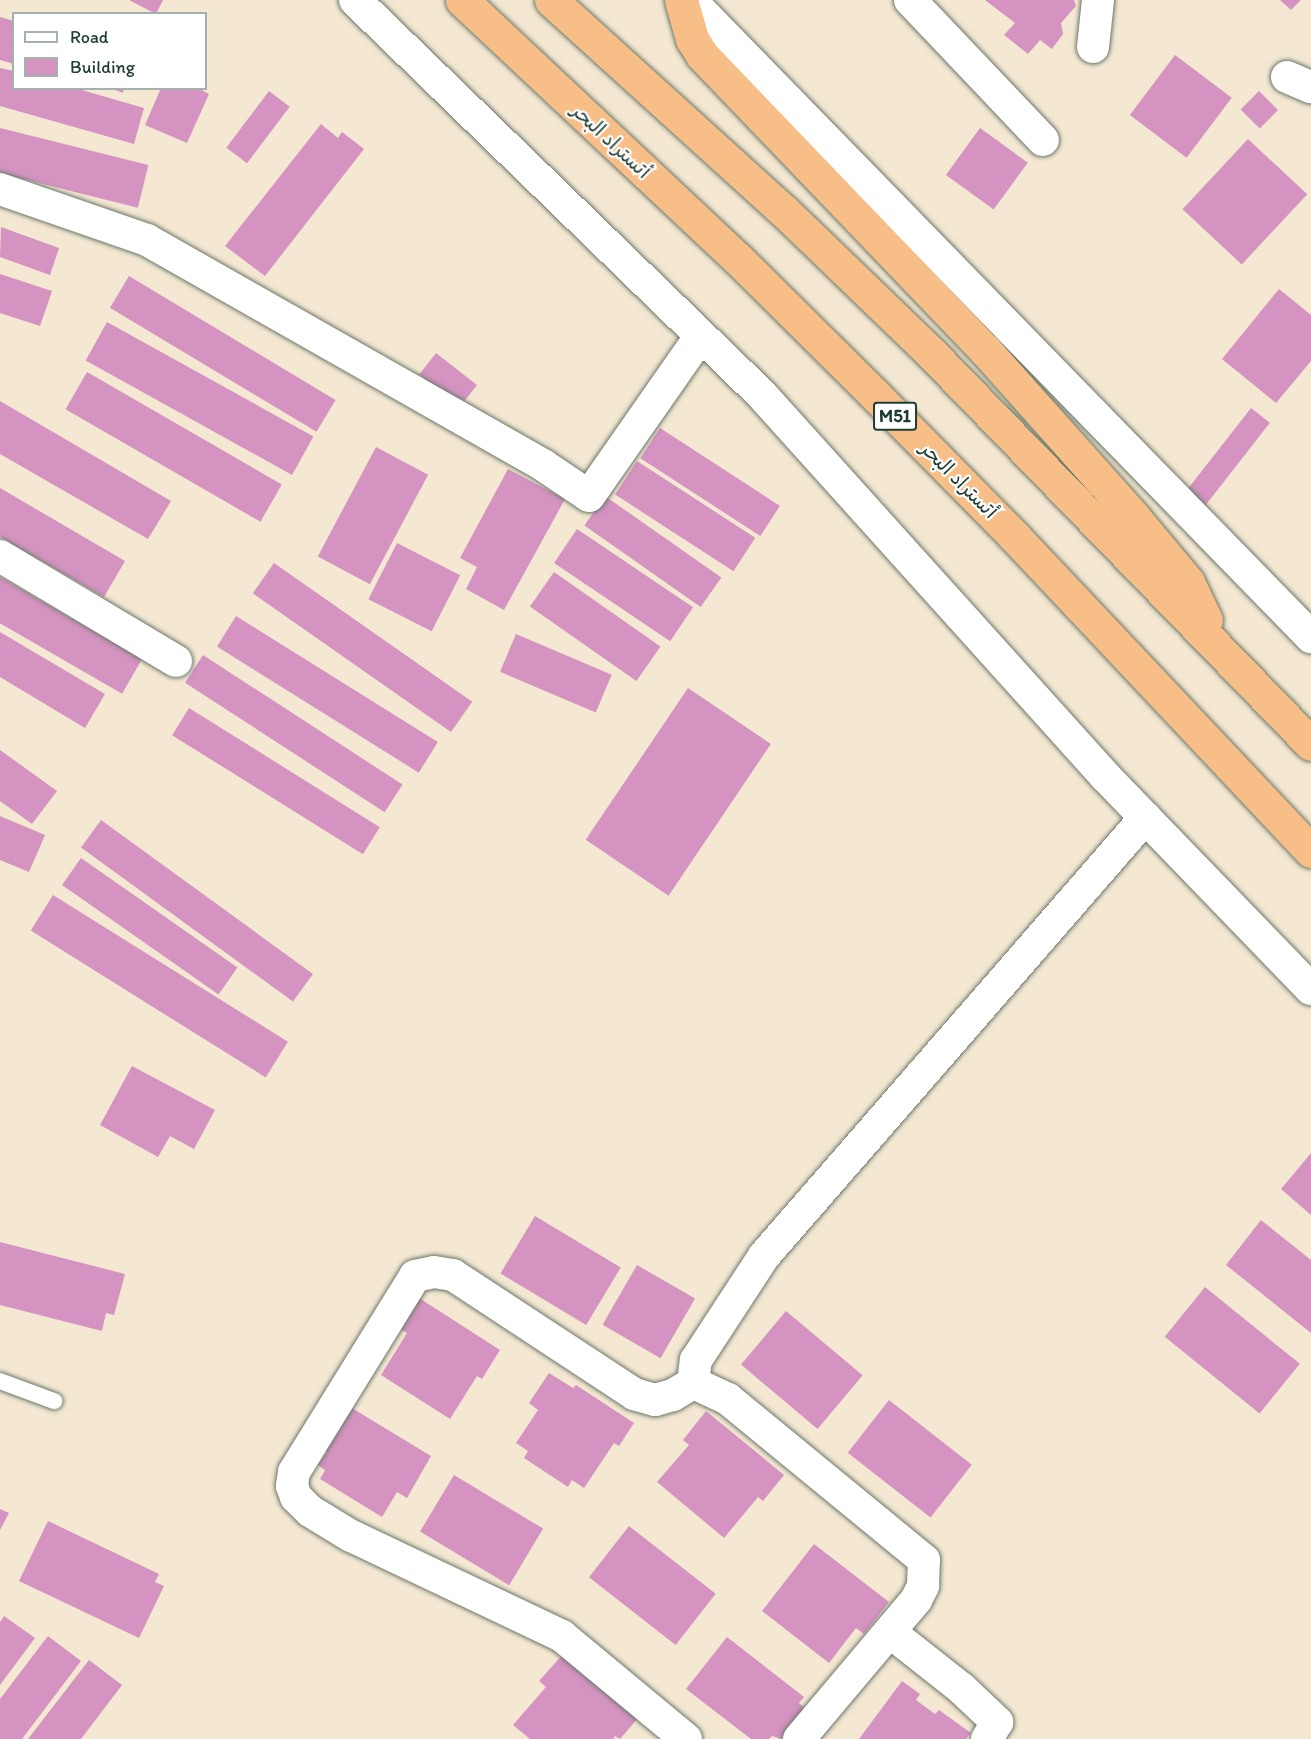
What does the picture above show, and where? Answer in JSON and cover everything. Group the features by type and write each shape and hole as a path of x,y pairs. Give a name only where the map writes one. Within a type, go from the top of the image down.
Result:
{"highway":[{"path":"551,0 792,218 939,362 1311,744"},
{"path":"681,0 692,39 702,55 986,351 1133,516 1188,582 1201,605 1214,642"},
{"name":"أتستراد البحر","path":"464,4 738,259 876,396 1014,536 1311,851"}],"street":[{"path":"355,0 762,395 1145,818 1311,989"},
{"path":"690,0 1311,637"},
{"path":"910,0 1043,140"},
{"path":"1093,46 1098,0"},
{"path":"0,189 147,240 543,465 589,496 700,337"},
{"path":"0,556 176,662"},
{"path":"693,1383 696,1360 764,1256 1145,818"},
{"path":"686,1739 562,1636 351,1536 310,1511 296,1497 292,1486 294,1472 415,1276 434,1272 453,1275 634,1394 655,1400 672,1395 693,1383"},
{"path":"693,1383 728,1399 924,1560 923,1586 916,1600 799,1739"},
{"path":"890,1632 961,1688 997,1722 987,1739"}],"lane":[{"path":"0,1381 54,1401"}],"building":[{"path":"129,0 163,0 157,12 152,12"},
{"path":"985,0 1074,0 1076,6 1061,23 1063,34 1052,49 1040,40 1028,54 1004,35 1015,23"},
{"path":"1280,0 1301,0 1291,10"},
{"path":"0,17 12,20 12,63 0,60"},
{"path":"1175,55 1232,98 1187,158 1130,115"},
{"path":"0,68 12,71 12,90 82,90 144,108 134,144 0,106"},
{"path":"160,90 202,90 209,94 187,143 145,125"},
{"path":"269,91 290,107 247,163 226,148"},
{"path":"1259,91 1278,110 1260,128 1241,109"},
{"path":"321,124 338,138 342,132 364,149 265,276 225,246"},
{"path":"0,128 148,165 138,208 0,173"},
{"path":"980,128 1028,163 994,210 946,175"},
{"path":"1248,139 1307,194 1242,264 1183,209"},
{"path":"1,227 59,248 50,275 0,257"},
{"path":"0,274 52,291 40,326 0,313"},
{"path":"129,276 336,400 317,432 110,308"},
{"path":"1279,289 1311,315 1311,361 1276,403 1222,359"},
{"path":"107,322 313,436 292,475 86,360"},
{"path":"436,353 477,385 460,406 419,374"},
{"path":"87,372 282,484 260,522 66,409"},
{"path":"0,401 171,501 148,539 0,454"},
{"path":"1251,408 1270,423 1202,509 1183,495"},
{"path":"660,428 780,506 760,536 640,458"},
{"path":"376,447 428,475 370,584 318,556"},
{"path":"637,461 755,538 733,571 615,495"},
{"path":"508,469 565,499 504,610 466,589 477,567 460,558"},
{"path":"0,488 125,561 104,597 0,537"},
{"path":"605,496 721,577 701,607 584,525"},
{"path":"577,529 693,607 670,641 554,563"},
{"path":"397,543 460,575 432,631 368,599"},
{"path":"274,563 472,702 451,732 253,593"},
{"path":"554,572 660,647 636,681 530,606"},
{"path":"0,577 142,659 122,694 0,623"},
{"path":"236,616 438,742 419,773 217,647"},
{"path":"0,632 105,694 85,728 0,677"},
{"path":"516,634 612,675 596,712 500,672"},
{"path":"203,655 403,785 385,812 185,683"},
{"path":"688,688 771,744 669,896 586,840"},
{"path":"189,708 380,827 363,854 172,735"},
{"path":"0,750 57,791 32,824 0,801"},
{"path":"0,816 45,835 29,872 0,860"},
{"path":"101,820 313,974 293,1002 81,848"},
{"path":"81,858 237,968 219,995 62,885"},
{"path":"53,895 288,1042 266,1077 31,931"},
{"path":"132,1066 215,1110 194,1149 170,1136 158,1157 100,1125"},
{"path":"1311,1153 1311,1215 1281,1189"},
{"path":"535,1216 621,1268 586,1325 500,1273"},
{"path":"1261,1220 1311,1260 1311,1333 1226,1265"},
{"path":"0,1242 125,1274 114,1315 106,1313 102,1331 0,1305"},
{"path":"637,1265 695,1298 661,1358 602,1325"},
{"path":"1205,1287 1300,1364 1260,1414 1165,1337"},
{"path":"416,1296 500,1350 482,1379 477,1376 450,1419 381,1375 407,1333 397,1327"},
{"path":"786,1311 863,1375 818,1429 741,1365"},
{"path":"549,1373 573,1388 576,1385 634,1423 619,1446 614,1443 584,1488 572,1480 568,1487 524,1458 528,1451 516,1443 538,1410 529,1403"},
{"path":"889,1400 972,1465 930,1517 848,1453"},
{"path":"342,1402 431,1456 407,1498 397,1492 382,1517 320,1479 325,1470 318,1465 327,1452 316,1445"},
{"path":"706,1411 784,1475 763,1501 758,1497 724,1538 657,1482 689,1445 683,1440"},
{"path":"454,1475 543,1529 509,1585 420,1532"},
{"path":"0,1509 9,1513 0,1530"},
{"path":"48,1521 159,1574 155,1582 164,1586 139,1638 19,1581"},
{"path":"629,1526 716,1594 676,1645 589,1577"},
{"path":"814,1544 889,1602 864,1634 856,1628 829,1663 762,1611"},
{"path":"4,1616 35,1638 0,1685 0,1622"},
{"path":"48,1636 81,1661 22,1739 0,1739 0,1699"},
{"path":"727,1637 804,1697 799,1703 805,1708 781,1739 772,1736 769,1739 751,1739 686,1689"},
{"path":"565,1652 639,1717 620,1739 615,1736 613,1739 530,1739 513,1725 546,1687 539,1681"},
{"path":"89,1660 122,1685 81,1739 28,1739"},
{"path":"902,1681 920,1694 916,1700 935,1714 939,1710 971,1733 966,1739 859,1739"}]}
